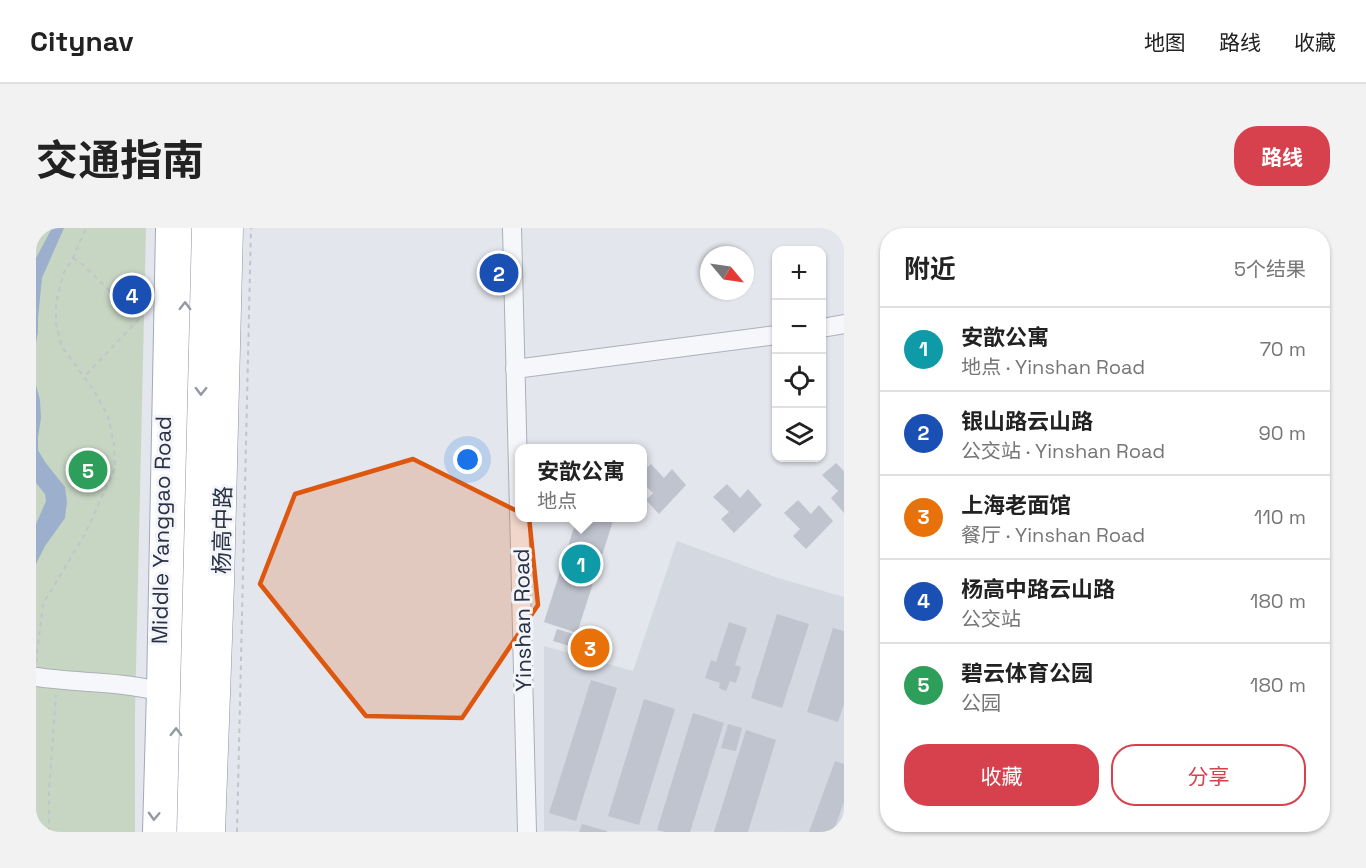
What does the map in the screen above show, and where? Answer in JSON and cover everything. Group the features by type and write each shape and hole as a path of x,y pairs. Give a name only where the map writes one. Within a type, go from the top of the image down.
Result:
{"highway":[{"name":"杨高中路","path":"190,832 205,228"},
{"name":"杨高中路","path":"212,832 230,228"}],"main road":[{"name":"Middle Yanggao Road","path":"154,832 167,228"},
{"name":"Middle Yanggao Road","path":"175,832 187,228"},
{"path":"224,832 238,228"},
{"path":"184,360 237,273"}],"street":[{"name":"Yinshan Road","path":"512,228 517,444"},
{"path":"826,327 844,324"},
{"path":"515,369 772,336"},
{"name":"Yinshan Road","path":"519,522 527,832"},
{"path":"36,677 140,687 158,691"}],"path":[{"path":"36,664 43,604 85,534 115,468 114,444 108,416 84,376 62,347 56,324 57,302 64,272 86,228"},
{"path":"237,832 251,228"},
{"path":"73,258 139,319 84,376"},
{"path":"49,832 57,680"}],"highlighted area":[{"path":"413,459 529,517 538,605 462,718 366,716 260,584 295,494"}],"shaded area":[{"path":"677,541 775,577 844,597 844,832 544,831 544,646 633,671"}],"green space":[{"path":"36,228 146,228 135,712 135,832 36,832"}],"water":[{"path":"52,228 64,228 42,278 36,343 36,258"},
{"path":"36,385 41,418 38,450 65,487 67,502 65,518 45,546 36,564 36,524 46,501 45,494 36,483"}],"building":[{"path":"836,463 844,471 844,513 831,498 838,491 822,475"},
{"path":"651,464 664,478 672,469 686,485 659,514 647,501 653,493 647,487 647,468"},
{"path":"727,484 740,498 748,489 762,505 734,533 721,519 729,512 713,497"},
{"path":"798,500 811,514 819,505 833,521 806,549 793,536 800,529 784,513"},
{"path":"576,522 613,522 577,633 544,622"},
{"path":"777,614 809,624 782,708 751,698"},
{"path":"729,622 747,628 735,665 741,667 736,683 730,681 726,691 719,688 720,683 705,678 711,660 716,662"},
{"path":"833,628 844,631 844,704 838,722 807,712"},
{"path":"557,629 603,643 599,655 553,641"},
{"path":"591,680 617,688 576,821 549,813"},
{"path":"644,699 675,709 639,825 608,816"},
{"path":"693,713 724,723 690,832 657,830"},
{"path":"728,724 742,728 736,751 721,748"},
{"path":"746,730 776,740 748,832 714,832"},
{"path":"835,761 844,764 844,802 833,832 809,832"},
{"path":"582,824 607,831 607,832 579,832"}],"place":[{"name":"银山路云山路","path":"499,273"},
{"name":"杨高中路云山路","path":"132,295"},
{"name":"碧云体育公园","path":"88,470"},
{"name":"安歆公寓","path":"581,564"},
{"name":"上海老面馆","path":"590,648"}]}
